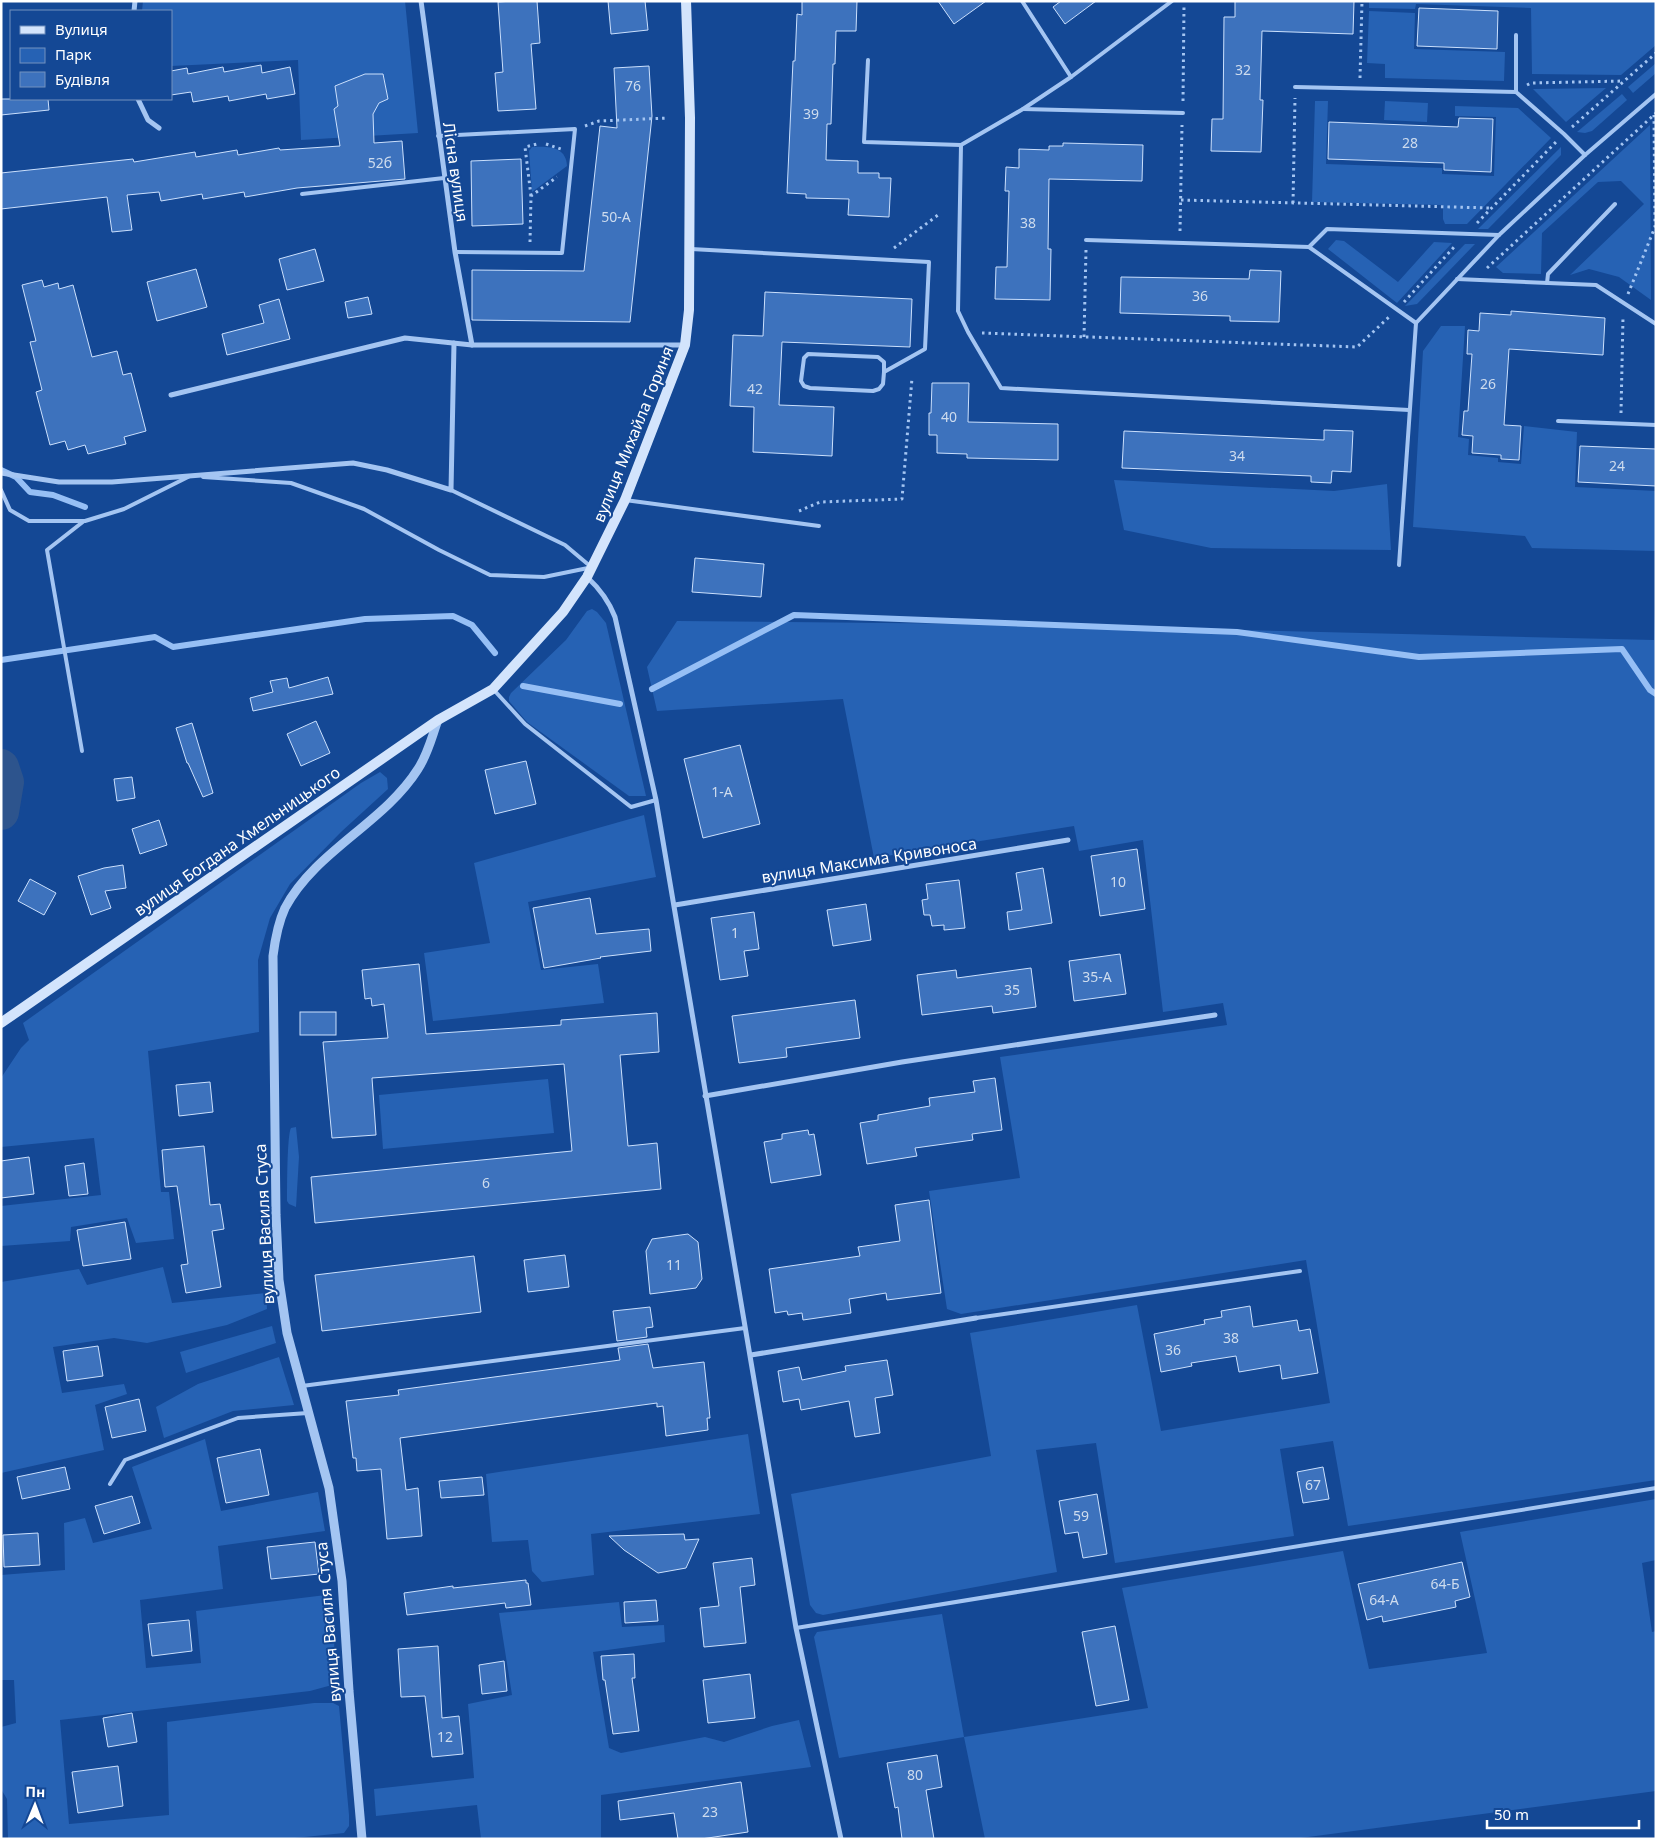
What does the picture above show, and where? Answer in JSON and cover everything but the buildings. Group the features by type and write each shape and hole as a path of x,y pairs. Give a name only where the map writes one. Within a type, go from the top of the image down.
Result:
{"main road":[{"name":"вулиця Михайла Гориня","path":"493,689 563,612 588,577 625,500 685,345 690,310 690,118 686,1"},
{"name":"вулиця Богдана Хмельницького","path":"1,1023 438,720 493,689"}],"street":[{"name":"Лісна вулиця","path":"421,1 444,178 472,345"},
{"path":"138,100 148,120 159,128"},
{"path":"171,395 405,338 472,345 685,345"},
{"path":"1,473 59,482 112,482 352,463 387,470 451,490 454,343"},
{"path":"588,577 599,588 610,604 615,617 656,800 796,1628 841,1839"},
{"name":"вулиця Василя Стуса","path":"362,1839 349,1691 342,1581 329,1488 287,1333 279,1280 276,1215 273,956 276,934 284,909 307,876 390,803 418,769 428,751 438,720"},
{"name":"вулиця Максима Кривоноса","path":"674,905 1068,840"},
{"path":"705,1096 902,1062 1216,1015"},
{"path":"751,1355 976,1318"}],"lane":[{"path":"1022,1 1071,77"},
{"path":"868,60 864,142 961,145 1023,109 1071,77 1172,1"},
{"path":"1516,35 1516,92"},
{"path":"1296,87 1516,92 1585,155"},
{"path":"1399,565 1416,323 1499,235 1585,155 1656,94"},
{"path":"1023,109 1182,113"},
{"path":"438,136 575,129 562,253 455,252"},
{"path":"961,145 958,311 968,332 1001,388 1409,410"},
{"path":"302,194 444,178"},
{"path":"1547,283 1548,274 1615,204"},
{"path":"1309,247 1327,229 1499,235"},
{"path":"1086,240 1309,247 1416,323"},
{"path":"689,249 929,262 925,349 884,372"},
{"path":"1456,279 1596,286 1656,324"},
{"path":"808,354 878,357 884,362 884,372 883,384 873,391 810,388 804,386 801,381 804,358 808,354"},
{"path":"1558,421 1656,425"},
{"path":"1,490 10,510 29,521 85,521 124,509 189,476 291,482 364,508 439,550 490,575 544,577 592,567"},
{"path":"451,490 565,545 592,567"},
{"path":"625,500 819,526"},
{"path":"82,750 48,550 85,521"},
{"path":"493,689 525,724 631,806 656,800"},
{"path":"976,1318 1300,1271"},
{"path":"301,1386 745,1328"},
{"path":"110,1484 125,1460 238,1418 308,1413"},
{"path":"796,1628 1656,1488"}],"path":[{"path":"1179,242 1184,1"},
{"path":"1360,71 1362,1"},
{"path":"1516,92 1531,83 1624,81"},
{"path":"1293,203 1296,87"},
{"path":"1474,280 1655,114"},
{"path":"1621,424 1624,304 1655,227 1655,114"},
{"path":"575,129 599,121 668,118"},
{"path":"530,253 531,196 525,147 540,143 562,149 567,154"},
{"path":"531,196 560,175"},
{"path":"1180,200 1492,208"},
{"path":"879,259 938,215"},
{"path":"1084,337 1086,240"},
{"path":"778,521 820,502 902,499 912,378"}],"green space":[{"path":"143,1 405,1 418,133 301,140 298,60 172,66 172,10 142,10"},
{"path":"1369,1 1656,1 1656,45 1621,75 1532,74 1531,8 1416,4 1415,9 1369,8"},
{"path":"1369,11 1415,13 1414,49 1505,52 1504,81 1385,78 1385,64 1367,63"},
{"path":"1656,63 1656,73 1633,93 1628,87"},
{"path":"1606,88 1566,122 1533,89"},
{"path":"1622,94 1627,100 1592,131 1585,133 1577,132"},
{"path":"1315,101 1328,101 1326,164 1442,168 1442,174 1494,176 1496,117 1455,116 1455,106 1518,108 1551,138 1467,224 1445,224 1443,205 1312,202"},
{"path":"1385,101 1428,103 1427,122 1384,120"},
{"path":"1650,125 1651,300 1619,277 1589,269 1570,275 1644,204 1621,181 1598,182 1542,233 1541,274 1503,273 1496,267"},
{"path":"532,147 550,147 560,151 566,159 567,166 532,192 529,151"},
{"path":"1561,147 1561,155 1488,229 1478,229"},
{"path":"1336,240 1344,241 1398,282 1434,242 1452,243 1397,303 1328,249"},
{"path":"1465,244 1475,244 1417,304 1405,306"},
{"path":"1441,326 1465,326 1458,437 1469,439 1468,455 1498,458 1498,462 1521,464 1524,426 1577,432 1575,487 1656,491 1656,551 1532,548 1525,536 1413,527 1423,351"},
{"path":"1114,480 1334,491 1387,484 1391,550 1211,548 1124,530"},
{"path":"1656,580 1656,1480 1348,1526 1333,1441 1280,1449 1294,1536 1115,1563 1096,1443 1036,1450 1057,1572 823,1615 816,1613 810,1605 791,1494 991,1456 970,1333 1137,1305 1161,1431 1330,1403 1306,1260 961,1314 947,1309 929,1191 1020,1178 1000,1057 1227,1025 1223,1003 1163,1012 1143,840 1079,851 1074,826 874,858 843,699 657,711 647,667 677,621 985,624 1654,640"},
{"path":"592,609 606,623 646,796 629,796 527,722 509,701 511,693 566,640 587,611"},
{"path":"380,772 387,778 388,789 341,832 290,884 270,918 258,960 259,1032 148,1051 161,1192 169,1192 174,1239 136,1243 127,1218 71,1227 70,1241 1,1246 1,1206 101,1195 94,1138 1,1147 1,1078 21,1048 29,1040 23,1023 361,783"},
{"path":"644,815 656,877 528,902 541,970 598,964 604,1003 433,1021 424,953 490,943 474,863"},
{"path":"548,1079 554,1133 383,1149 379,1095"},
{"path":"296,1127 299,1157 296,1207 287,1201 287,1162 291,1128"},
{"path":"163,1267 172,1303 266,1293 267,1309 227,1325 147,1343 114,1338 53,1347 62,1393 124,1384 127,1394 95,1405 104,1450 1,1473 1,1282 79,1269 87,1285"},
{"path":"272,1326 276,1343 186,1373 180,1352"},
{"path":"279,1357 294,1405 233,1411 164,1438 156,1407 198,1384"},
{"path":"748,1434 760,1514 591,1534 594,1575 542,1582 532,1571 528,1540 492,1542 486,1474"},
{"path":"205,1439 221,1511 318,1492 325,1531 218,1546 223,1589 140,1600 146,1668 201,1663 196,1611 326,1595 332,1601 336,1680 332,1685 310,1691 60,1720 69,1824 169,1815 167,1722 314,1703 333,1703 339,1706 349,1826 344,1833 285,1839 8,1839 7,1799 1,1789 1,1727 16,1723 14,1680 1,1680 1,1575 65,1570 64,1523 85,1518 93,1543 152,1529 132,1467"},
{"path":"1656,1499 1656,1560 1642,1563 1652,1632 1656,1631 1656,1791 1293,1839 985,1839 964,1737 1148,1708 1122,1588 1343,1551 1369,1669 1487,1653 1460,1532"},
{"path":"619,1602 622,1627 664,1625 665,1642 593,1652 609,1748 621,1753 705,1737 724,1742 772,1726 799,1720 811,1767 601,1795 601,1839 481,1839 477,1805 376,1816 374,1789 474,1778 468,1704 512,1695 499,1613"},
{"path":"942,1614 964,1737 839,1758 814,1637 817,1632"}],"waterway":[{"path":"1,470 16,477 30,492 53,495 85,507"},
{"path":"652,689 794,615 1237,632 1419,657 1622,649 1650,690 1656,694"},
{"path":"1,660 155,637 173,647 365,619 453,616 472,625 495,653"},
{"path":"523,686 620,704"},
{"path":"1,767 6,782 1,812"}]}
